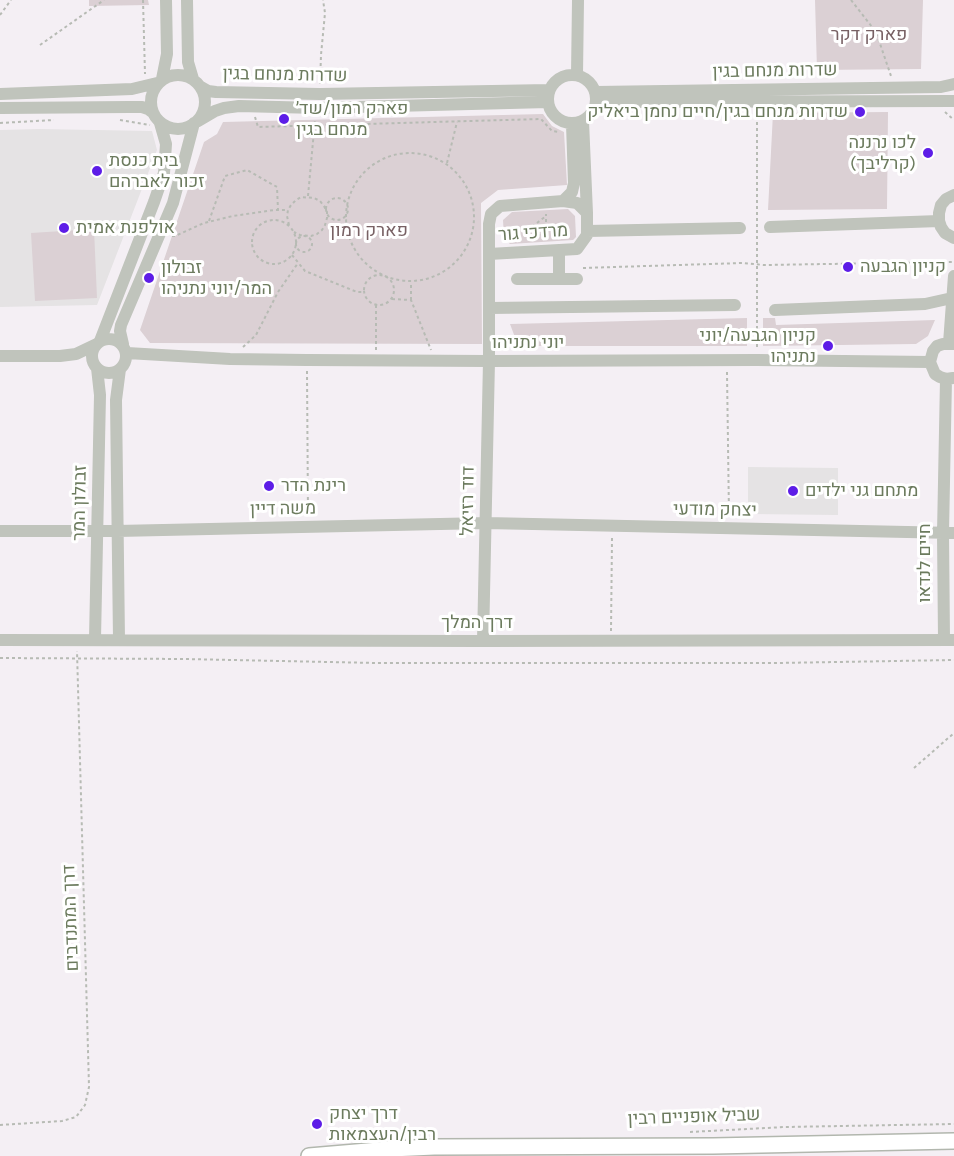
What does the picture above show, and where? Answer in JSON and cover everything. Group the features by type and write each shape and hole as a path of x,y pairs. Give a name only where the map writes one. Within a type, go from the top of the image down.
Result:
{"main road":[{"path":"309,1156 391,1149 406,1154 434,1147 701,1146 954,1141"}],"street":[{"path":"96,366 92,354 164,173 166,144 150,103 151,94 159,81 167,54 166,0"},
{"path":"0,108 142,107 148,109 168,128 186,128 202,115 205,101 188,62 187,0"},
{"path":"577,75 578,0"},
{"path":"0,94 121,90 144,87 168,76 181,75 197,83"},
{"path":"577,75 592,84 596,97 594,110 590,116 576,126 559,120 554,115 549,96 553,84 564,76 577,75"},
{"name":"שדרות מנחם בגין","path":"197,83 207,91 216,92 549,96"},
{"path":"953,102 954,85"},
{"name":"שדרות מנחם בגין","path":"596,97 954,85"},
{"name":"שדרות מנחם בגין","path":"196,122 224,108 251,106 316,108 461,104 549,96"},
{"name":"שדרות מנחם בגין","path":"596,97 757,102 953,102"},
{"path":"60,356 96,366 102,371 111,373 124,365 126,359 120,331 121,325 173,203 196,122"},
{"name":"מרדכי גור","path":"563,201 572,192 574,183 576,126"},
{"name":"מרדכי גור","path":"489,254 533,246 559,250 577,249 587,236 587,213 576,126"},
{"path":"954,195 946,199 939,213 941,227 945,233 954,238"},
{"name":"מרדכי גור","path":"489,361 489,224 491,214 500,206 563,201 577,203 587,213"},
{"path":"770,227 939,221"},
{"path":"587,231 740,228"},
{"path":"559,250 559,279"},
{"path":"517,279 559,279 580,273"},
{"path":"950,378 935,374 930,362 937,346 951,344 954,276"},
{"path":"775,310 925,304 952,298"},
{"path":"489,308 735,305"},
{"path":"0,356 76,354 110,338 119,341 125,349"},
{"name":"יוני נתניהו","path":"125,349 230,359 930,362"},
{"name":"דוד רזיאל","path":"483,641 489,361"},
{"name":"זבולון המר","path":"95,639 100,395 96,366"},
{"name":"זבולון המר","path":"119,640 116,400 120,369"},
{"name":"חיים לנדאו","path":"949,640 950,378"},
{"name":"משה דיין","path":"0,531 117,531 486,523"},
{"name":"יצחק מודעי","path":"486,523 948,533"},
{"name":"דרך המלך","path":"0,640 949,640"}],"path":[{"path":"0,15 11,0"},
{"path":"40,45 104,0"},
{"path":"143,0 145,79"},
{"path":"320,94 325,13 323,0"},
{"path":"851,0 876,32 894,87"},
{"path":"757,102 757,360"},
{"path":"447,164 461,104"},
{"path":"251,106 258,127 541,119 552,131 576,126"},
{"path":"308,196 316,108"},
{"path":"114,118 150,125 164,136"},
{"path":"0,123 58,120"},
{"path":"417,152 444,161 466,183 475,213 470,243 458,261 443,273 419,282 411,282 396,281 374,272 354,250 347,234 348,210 350,192 362,172 388,155 417,152"},
{"path":"208,222 225,176 247,170 277,187 278,210"},
{"path":"291,227 278,220 271,220 259,226 255,232 253,246 260,258 273,264 286,260 292,255 296,243 299,238 304,237 311,236 322,230 325,225 327,212 326,208 331,199 338,198 346,202 348,210 346,217 336,221 329,218 327,212 320,201 308,196 301,197 288,210 288,222 291,227 294,232 296,243 297,248 301,252 307,251 311,241 309,239 304,237 294,232"},
{"path":"533,246 546,230 546,202"},
{"path":"159,235 175,236 208,222 233,216 288,210"},
{"path":"533,246 532,226 546,216"},
{"path":"292,255 305,271 357,292 364,292"},
{"path":"580,273 742,263 757,265 954,262"},
{"path":"230,359 256,335 298,263"},
{"path":"374,276 386,276 393,283 392,299 387,304 376,305 368,300 364,292 368,279 374,276"},
{"path":"411,282 411,300 436,361"},
{"path":"392,299 411,300"},
{"path":"376,305 376,360"},
{"path":"307,360 308,527"},
{"path":"727,360 730,528"},
{"path":"611,641 612,526"},
{"name":"דרך המתנדבים","path":"0,1125 62,1121 76,1117 85,1105 89,1087 77,639"},
{"path":"0,658 377,663 767,663 954,660"},
{"path":"914,768 954,733"},
{"name":"שביל אופניים רבין","path":"690,1132 784,1127 954,1124"}],"shaded area":[{"name":"אולפנת אמית","path":"0,130 152,131 157,150 97,305 0,307"},
{"name":"מתחם גני ילדים","path":"748,467 838,468 838,515 748,514"}],"green space":[{"path":"89,0 148,0 149,5 89,6"},
{"name":"פארק דקר","path":"815,0 923,0 921,69 817,70"},
{"path":"888,112 887,209 768,210 773,113"},
{"name":"פארק רמון","path":"543,114 552,126 564,132 567,185 498,190 481,203 482,344 150,343 140,330 204,142 217,134 223,122"},
{"path":"568,209 575,216 576,237 573,240 510,244 504,238 503,220 512,212"},
{"path":"94,229 97,298 35,301 31,233"},
{"path":"747,318 747,346 532,346 516,340 510,324"},
{"path":"763,318 775,318 776,325 935,320 928,336 916,344 763,346"}],"place":[{"name":"שדרות מנחם בגין/חיים נחמן ביאליק","path":"860,112"},
{"name":"פארק רמון/שד׳ מנחם בגין","path":"284,119"},
{"name":"לכו נרננה (קרליבך)","path":"928,153"},
{"name":"בית כנסת זכור לאברהם","path":"97,171"},
{"name":"אולפנת אמית","path":"64,228"},
{"name":"קניון הגבעה","path":"848,267"},
{"name":"זבולון המר/יוני נתניהו","path":"149,278"},
{"name":"קניון הגבעה/יוני נתניהו","path":"828,346"},
{"name":"רינת הדר","path":"269,486"},
{"name":"מתחם גני ילדים","path":"793,491"},
{"name":"דרך יצחק רבין/העצמאות","path":"317,1124"}]}
